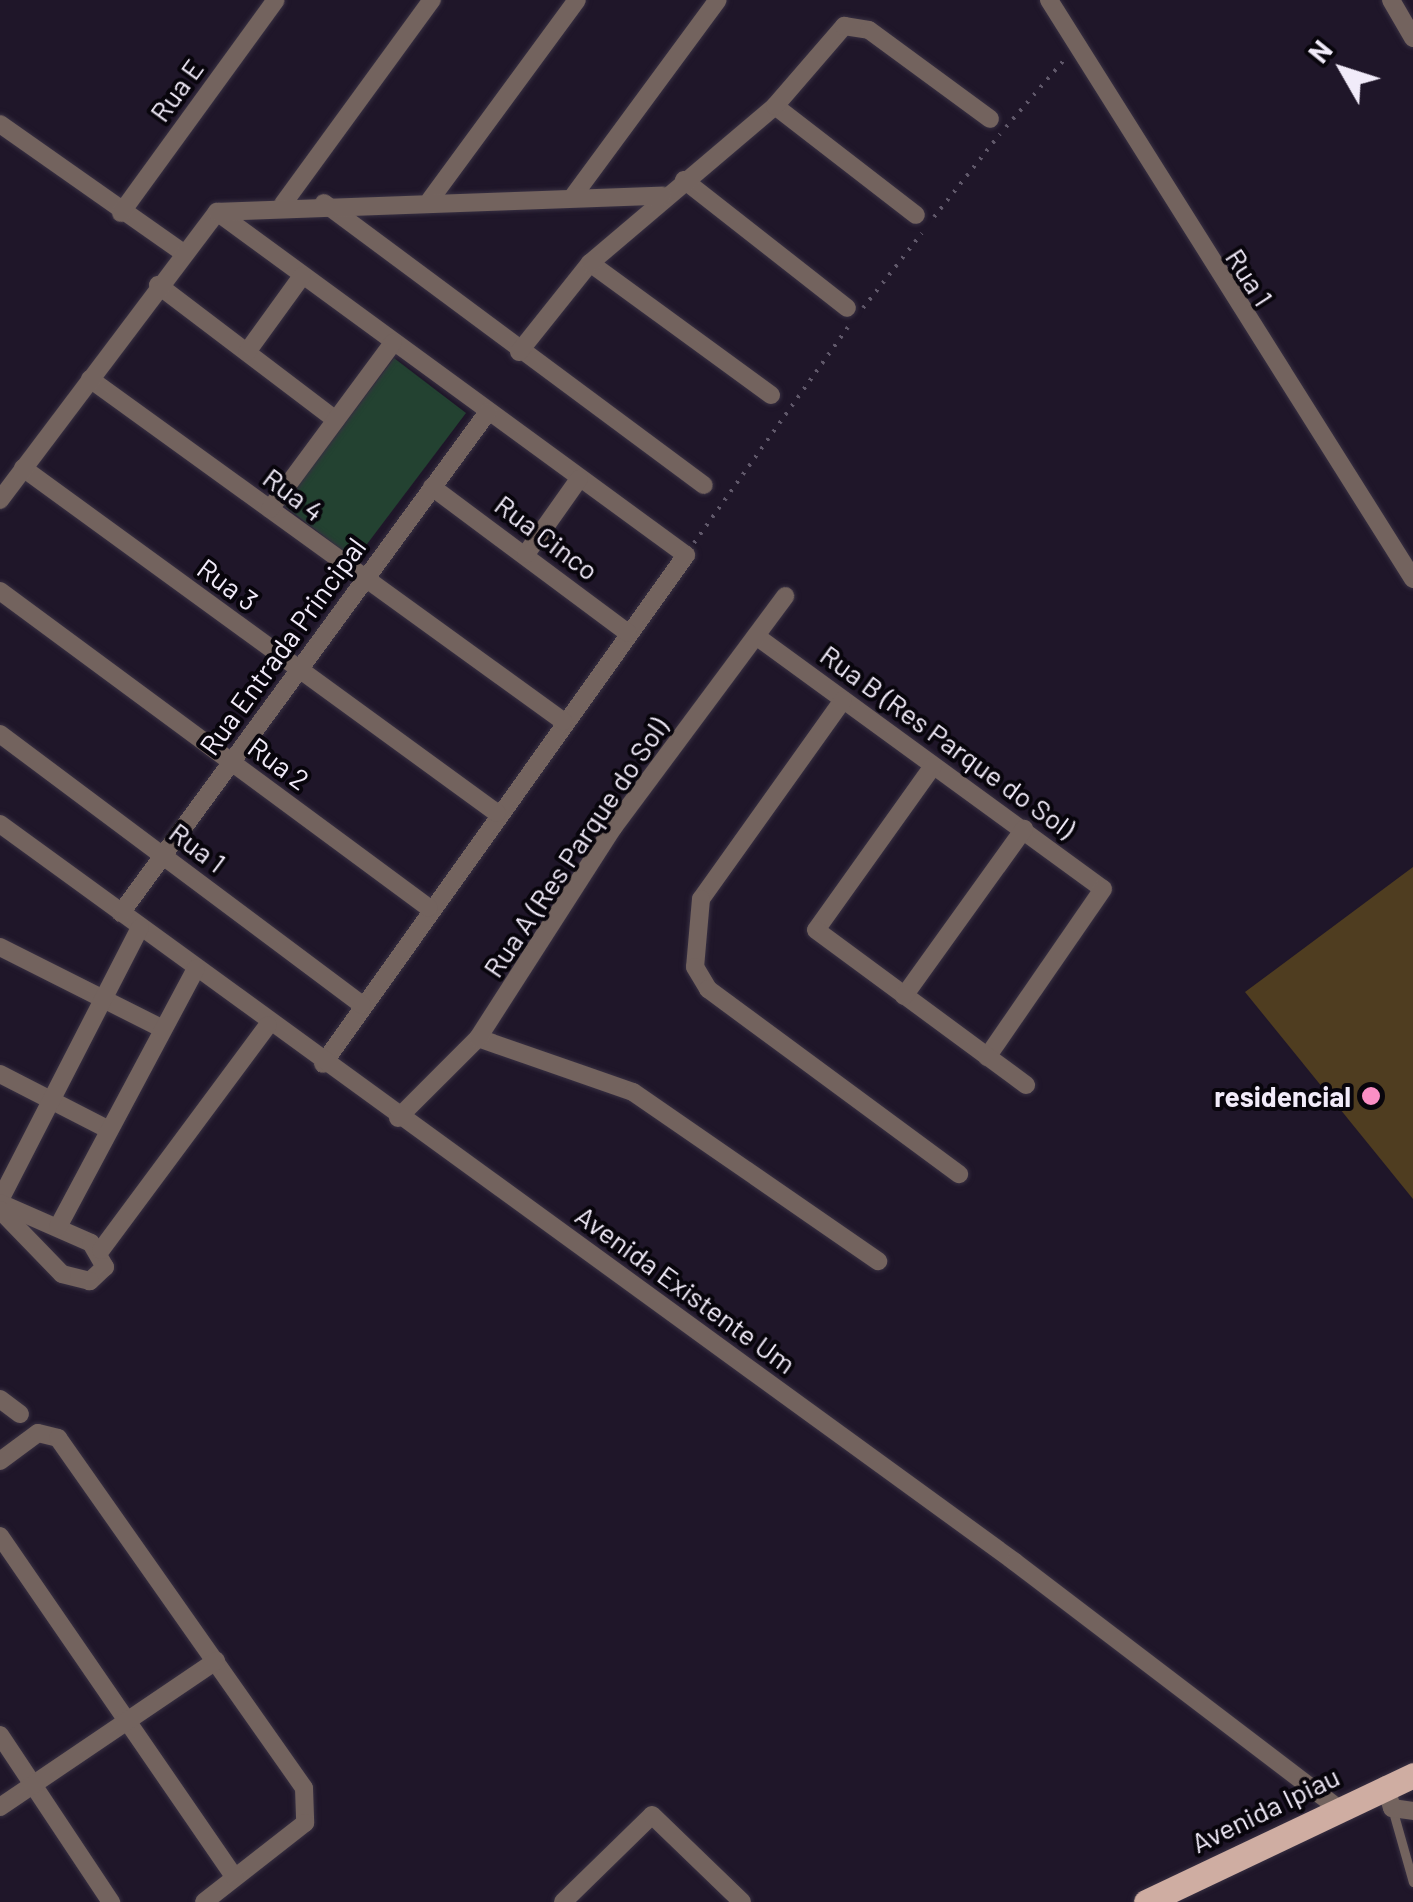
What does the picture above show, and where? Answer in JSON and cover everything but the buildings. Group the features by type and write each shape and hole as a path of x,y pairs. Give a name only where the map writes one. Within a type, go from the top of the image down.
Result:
{"main road":[{"name":"Avenida Ipiau","path":"1146,1902 1335,1806 1388,1797 1413,1774"}],"street":[{"name":"Rua E","path":"121,213 276,0"},
{"path":"283,204 432,0"},
{"path":"430,200 577,0"},
{"path":"574,195 718,0"},
{"name":"Rua 1","path":"1049,0 1074,48 1413,579"},
{"path":"1390,0 1413,38"},
{"path":"519,352 590,263 663,196 775,106 851,25 990,119"},
{"path":"775,106 916,214"},
{"path":"0,124 121,213 181,251"},
{"path":"684,180 847,308"},
{"path":"0,500 181,251 217,212 283,204 663,196"},
{"path":"324,203 519,352 704,484"},
{"path":"217,212 686,555 428,908 324,1064"},
{"path":"590,263 770,395"},
{"path":"248,352 302,276"},
{"path":"158,285 336,420"},
{"path":"270,509 393,344"},
{"name":"Rua 4","path":"90,380 365,582 563,721"},
{"name":"Rua Entrada Principal","path":"121,913 488,412"},
{"name":"Rua 3","path":"23,468 498,813"},
{"path":"526,554 580,479"},
{"name":"Rua Cinco","path":"432,487 628,633"},
{"name":"Rua 2","path":"0,591 428,908"},
{"name":"Rua A (Res Parque do Sol)","path":"398,1118 478,1038 613,828 786,596"},
{"name":"Rua B (Res Parque do Sol)","path":"756,636 1024,829 1104,893 988,1057"},
{"path":"844,700 701,899 695,967 708,989 959,1174"},
{"name":"Rua 1","path":"0,734 362,1005"},
{"path":"933,766 816,930 1026,1085"},
{"name":"Avenida Existente Um","path":"0,824 268,1025 905,1481 1335,1806"},
{"path":"904,996 1024,829"},
{"path":"0,1204 46,1098 140,928"},
{"path":"0,947 161,1028"},
{"path":"58,1227 161,1028 196,970"},
{"path":"0,1204 44,1263 76,1280 99,1276 100,1250 268,1025"},
{"path":"478,1038 634,1092 878,1261"},
{"path":"0,1074 107,1130"},
{"path":"0,1204 58,1227 100,1250"},
{"path":"0,1399 20,1414"},
{"path":"0,1461 38,1433 58,1438 310,1801 305,1823 204,1902"},
{"path":"0,1536 234,1877"},
{"path":"0,1808 216,1661"},
{"path":"0,1735 111,1902"},
{"path":"1388,1797 1413,1811"},
{"path":"563,1902 652,1815 742,1902"}],"lane":[{"path":"1388,1797 1413,1882"}],"path":[{"path":"686,555 826,355 1074,48"}],"green space":[{"path":"394,358 466,413 355,560 283,505"}],"place":[{"name":"residencial","path":"1371,1096"}]}
